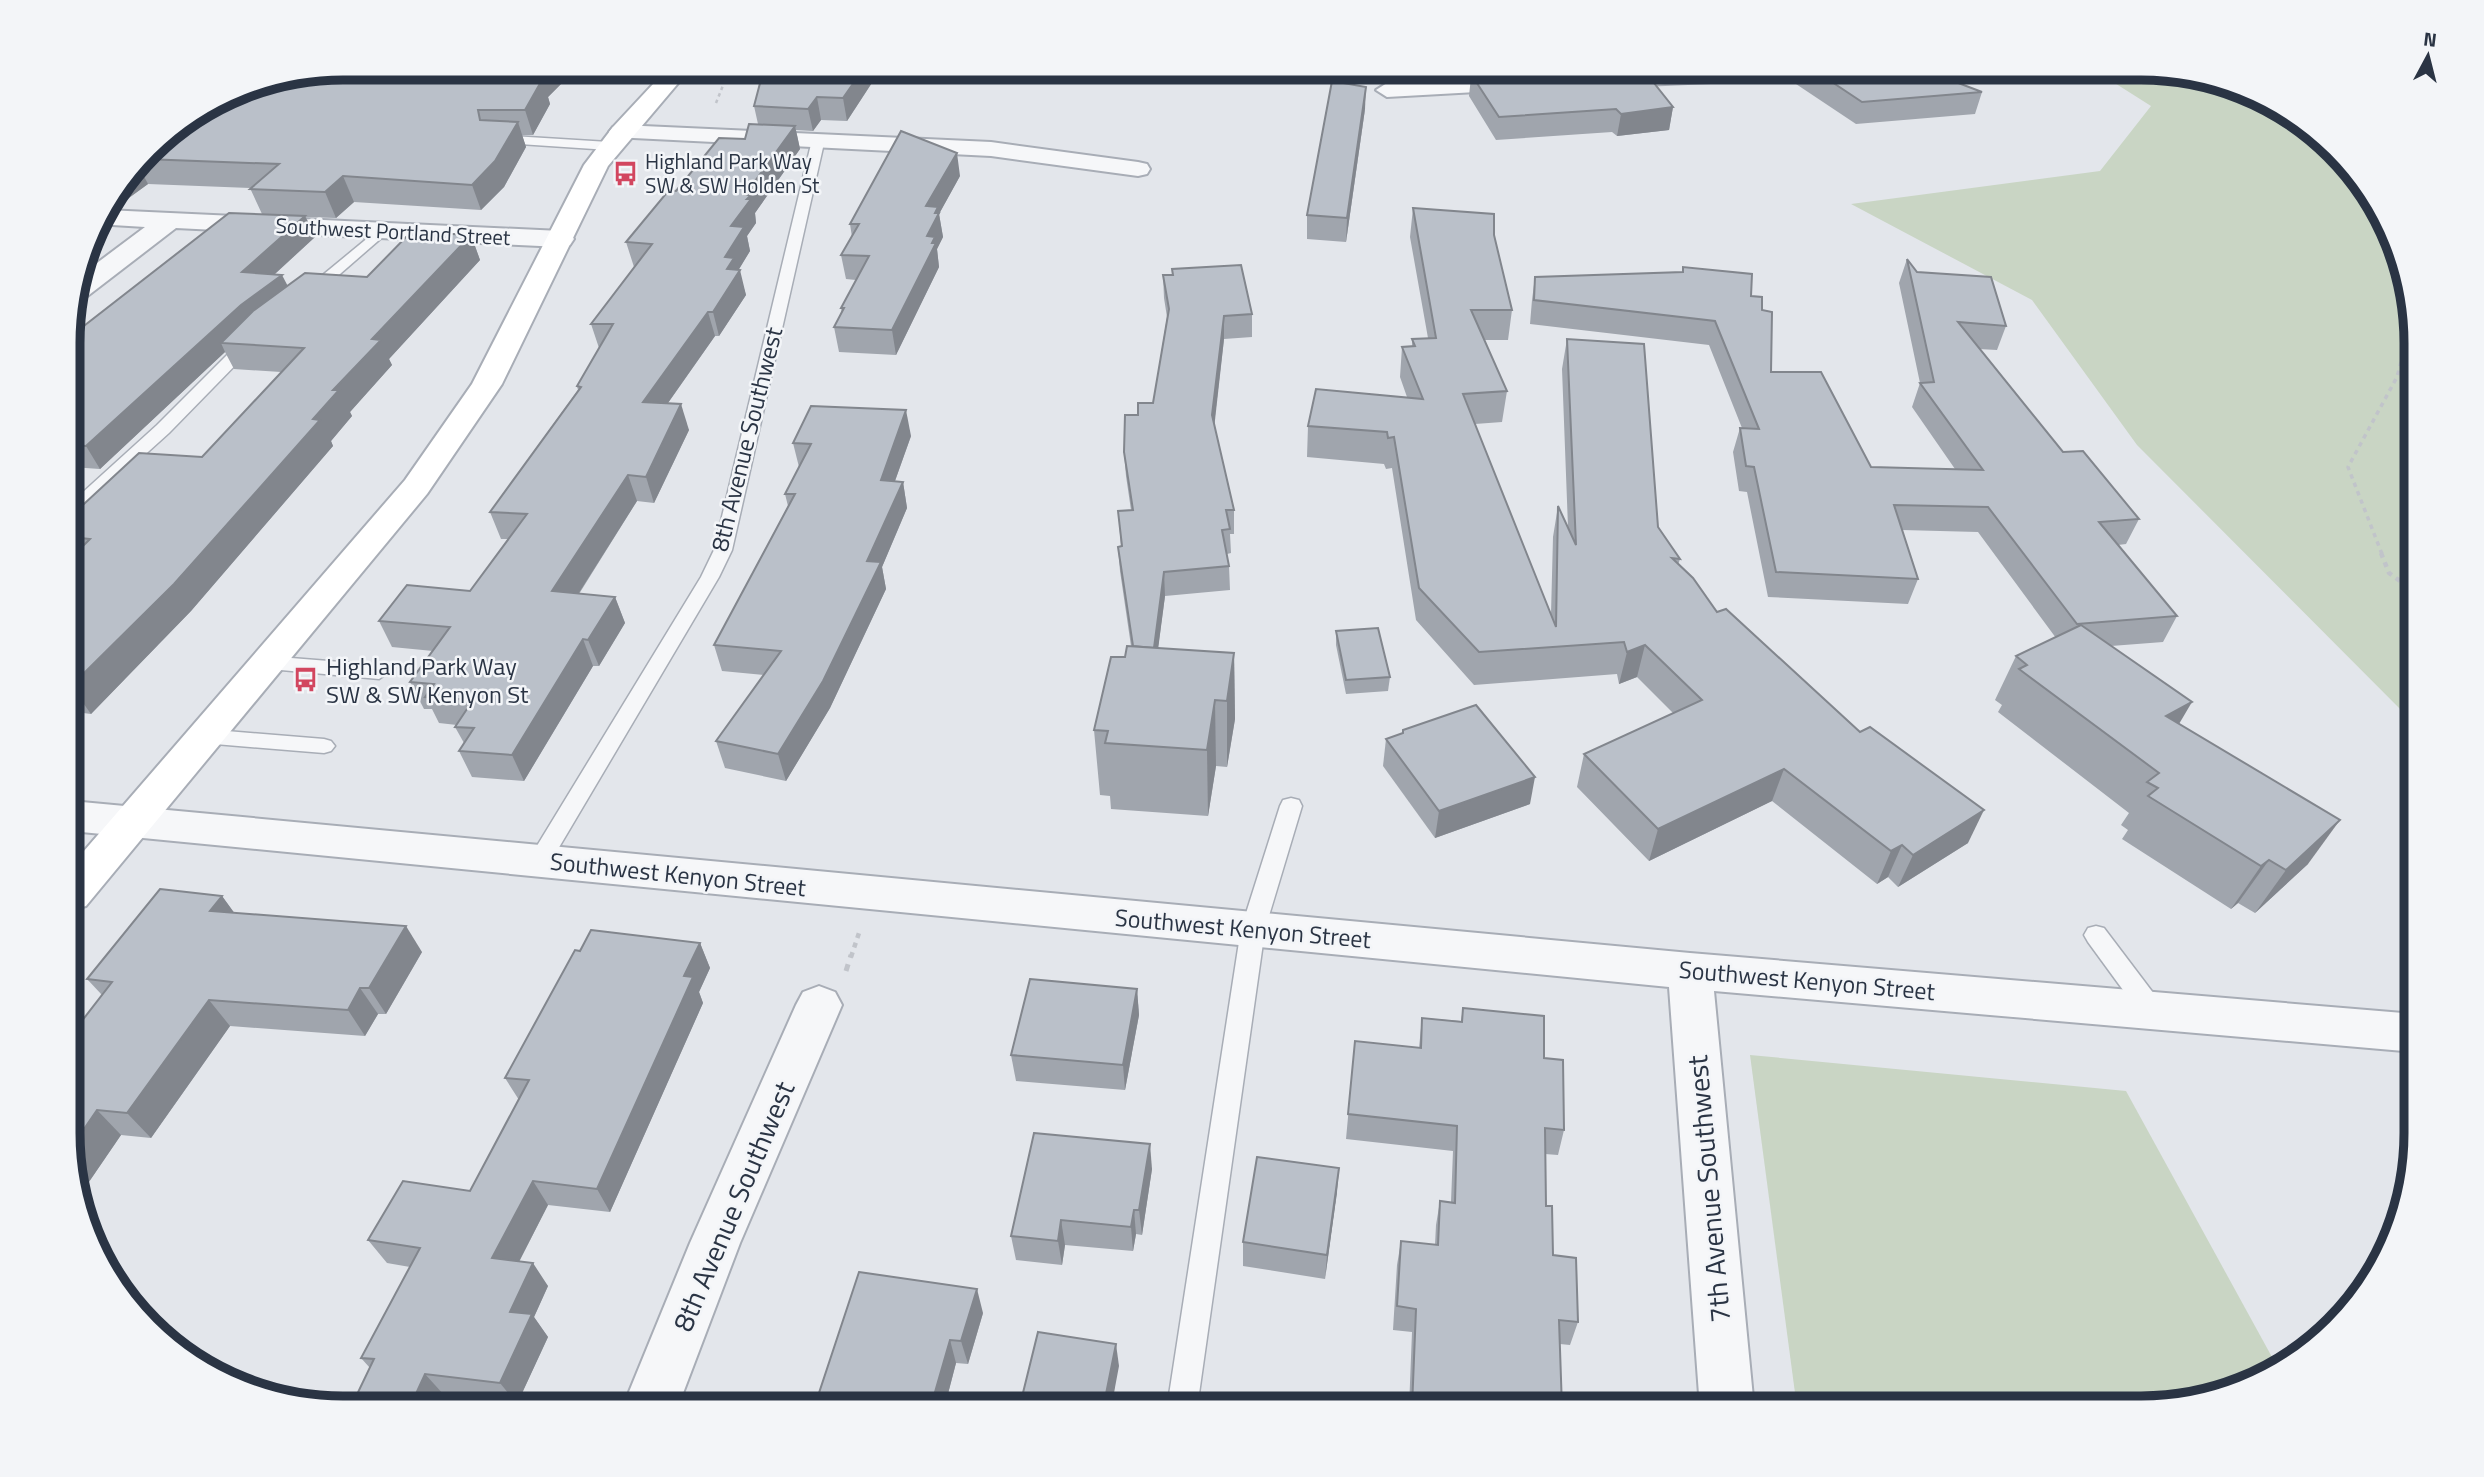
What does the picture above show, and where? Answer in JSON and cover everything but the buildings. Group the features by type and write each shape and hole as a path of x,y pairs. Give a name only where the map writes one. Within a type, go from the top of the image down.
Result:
{"street":[{"path":"80,883 416,487 487,384 586,184 615,139 669,80"},
{"path":"1579,81 1591,80"},
{"path":"1387,90 1538,83"},
{"path":"615,139 1002,150 1138,169"},
{"name":"Southwest Portland Street","path":"113,218 561,239"},
{"path":"88,282 169,221"},
{"name":"Southwest Kenyon Street","path":"80,817 1690,971 2404,1032"},
{"name":"7th Avenue Southwest","path":"1690,971 1726,1396"},
{"name":"8th Avenue Southwest","path":"654,1396 715,1243 830,994"}],"lane":[{"path":"494,139 615,139"},
{"name":"8th Avenue Southwest","path":"540,860 723,550 817,143"},
{"path":"302,299 381,231"},
{"path":"80,504 163,429 259,332"},
{"path":"266,663 379,672"},
{"path":"203,736 324,746"},
{"path":"1184,1396 1253,929 1291,806"},
{"path":"2096,935 2151,1009"}],"path":[{"path":"595,80 629,81"},
{"path":"712,112 725,80"},
{"path":"2404,351 2397,377 2347,467 2389,573 2404,584"},
{"path":"830,994 862,925"}],"green space":[{"path":"2110,80 2158,81 2208,89 2257,108 2287,125 2314,146 2349,183 2368,212 2390,259 2401,309 2404,344 2404,713 2137,445 2032,300 1851,204 2100,171 2151,106"},
{"path":"1750,1055 2126,1091 2274,1360 2225,1383 2158,1396 1795,1396"}],"place":[{"name":"Highland Park Way SW & SW Holden St","path":"625,173"},
{"name":"Highland Park Way SW & SW Kenyon St","path":"306,680"}]}
